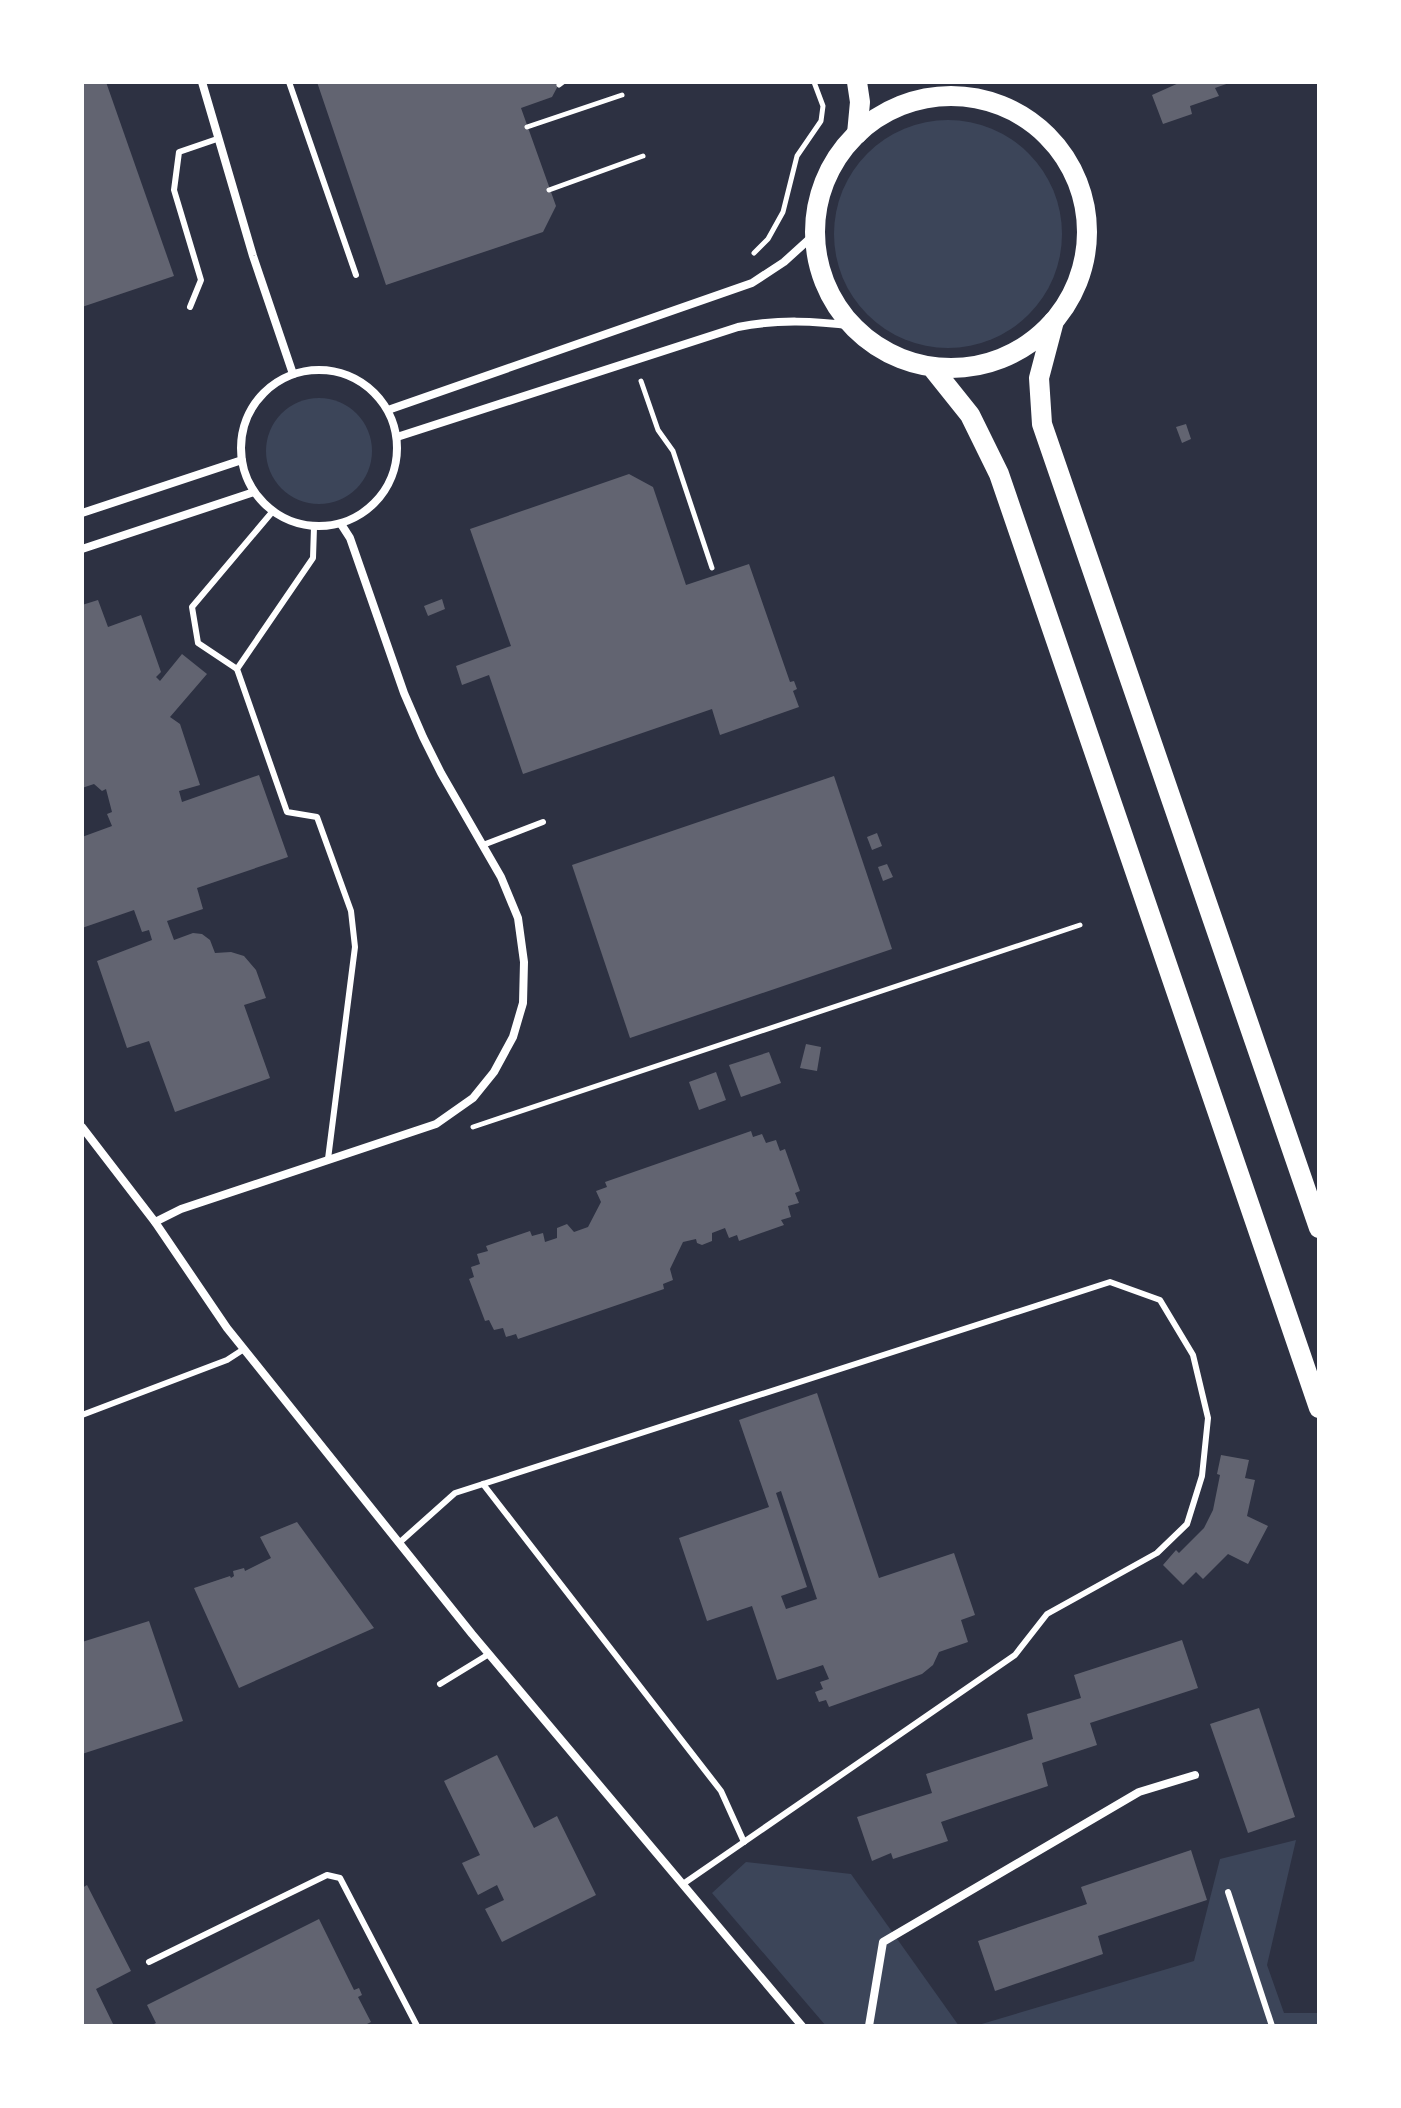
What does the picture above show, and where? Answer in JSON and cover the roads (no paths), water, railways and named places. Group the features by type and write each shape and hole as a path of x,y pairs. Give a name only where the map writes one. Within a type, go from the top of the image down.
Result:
{"main road":[{"path":"857,82 860,102 857,134"},
{"path":"961,89 1028,119 1062,154 1084,202 1087,235 1072,295 1054,321 1010,355 969,368 934,370 876,347 838,310 824,283 814,244 822,186 837,155 857,134 885,114 918,99 961,89"},
{"path":"1054,321 1039,378 1042,424 1319,1228"},
{"path":"934,370 970,415 999,474 1319,1408"}],"street":[{"path":"202,82 257,271 293,374"},
{"path":"388,410 752,283 784,262 816,233"},
{"path":"397,437 738,327 768,321 815,321 855,326"},
{"path":"315,369 347,375 375,392 388,410 397,437 397,460 390,481 378,500 361,514 341,524 314,527 292,522 273,511 254,492 242,460 244,424 252,408 277,382 315,369"},
{"path":"82,513 242,460"},
{"path":"82,549 254,492"},
{"path":"155,1222 181,1209 436,1124 473,1098 494,1072 513,1037 523,1003 524,962 518,918 501,877 441,773 417,722 350,538 341,524"},
{"path":"82,1127 155,1222 244,1349 399,1543 802,2026"},
{"path":"869,2026 883,1942 1139,1792 1195,1775"}],"lane":[{"path":"289,82 356,275"},
{"path":"190,307 201,280 174,190 179,152 217,139"},
{"path":"273,511 192,607 198,643 237,669 287,812 317,817 351,911 355,947 328,1159"},
{"path":"237,669 313,558 314,527"},
{"path":"483,845 543,822"},
{"path":"399,1543 455,1493 1110,1282 1160,1300 1193,1355 1208,1418 1202,1476 1187,1524 1157,1553 1047,1614 1015,1655 683,1884"},
{"path":"82,1415 227,1360 244,1349"},
{"path":"483,1484 721,1791 744,1842"},
{"path":"440,1684 489,1654"},
{"path":"149,1962 327,1875 340,1878 417,2026"},
{"path":"1228,1892 1272,2026"}]}
